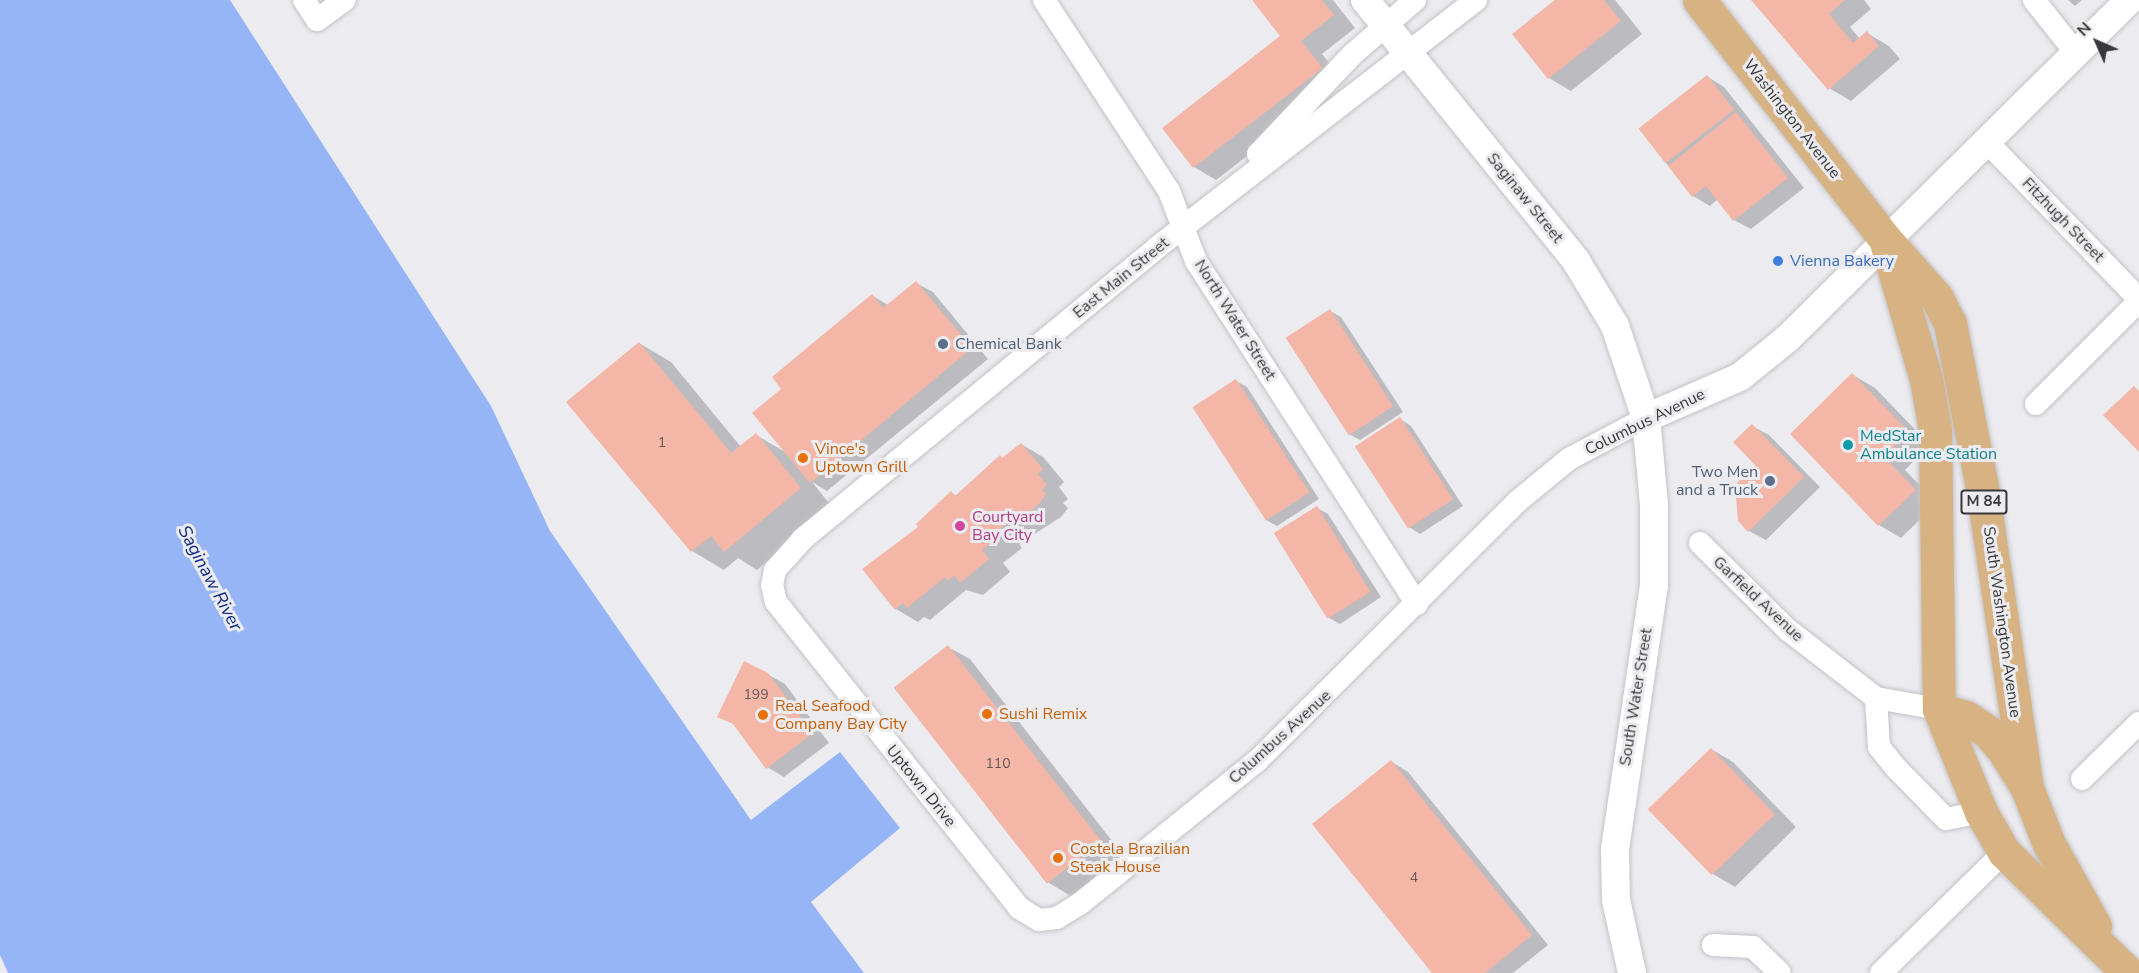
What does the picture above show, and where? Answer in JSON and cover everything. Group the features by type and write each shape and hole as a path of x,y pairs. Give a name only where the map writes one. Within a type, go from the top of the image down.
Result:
{"main road":[{"name":"Washington Avenue","path":"1699,0 1885,239"},
{"name":"M 84","path":"1885,239 1926,379 1935,430 1940,709 1981,812 2004,852 2119,964"},
{"name":"South Washington Avenue","path":"1885,239 1937,298 1957,344 2027,788"},
{"path":"1940,709 1966,717 1987,731 2027,788"},
{"name":"M 84","path":"2027,788 2049,844 2119,964"}],"street":[{"path":"304,0 317,20 345,0"},
{"name":"North Water Street","path":"1044,0 1169,191 1196,261 1416,604"},
{"name":"Saginaw Street","path":"1365,0 1576,261 1615,326 1646,418"},
{"name":"East Main Street","path":"1205,210 1384,25 1415,0"},
{"name":"East Main Street","path":"772,585 782,558 803,539 1205,210 1476,0"},
{"path":"2034,0 2076,53"},
{"name":"Columbus Avenue","path":"1039,920 1057,918 1081,903 1257,761 1511,508 1569,459 1646,418 1740,377 1788,338 1885,239 2129,0"},
{"name":"Fitzhugh Street","path":"1986,141 2139,300"},
{"path":"2036,404 2139,300"},
{"name":"South Water Street","path":"1632,973 1616,900 1615,850 1654,585 1653,483 1646,418"},
{"name":"Garfield Avenue","path":"1700,543 1788,630 1876,698 1940,709"},
{"name":"Uptown Drive","path":"772,585 786,620 1019,908 1039,920"},
{"path":"1876,698 1879,747 1897,769 1946,819 1981,812"},
{"path":"2082,779 2139,723"},
{"path":"1881,973 2004,852"},
{"path":"1713,945 1753,947 1780,973"}],"water":[{"name":"Saginaw River","path":"0,0 230,0 491,406 550,531 751,820 840,752 900,828 811,902 864,973 8,973 0,955"}],"building":[{"path":"1252,0 1322,0 1334,15 1301,41 1323,68 1193,168 1162,128 1280,36"},
{"path":"1555,0 1604,0 1621,21 1548,79 1512,34"},
{"path":"1751,0 1845,0 1829,14 1853,43 1867,31 1879,46 1828,90"},
{"path":"1707,75 1734,110 1666,163 1638,129"},
{"path":"1736,112 1788,178 1733,221 1706,186 1692,197 1668,166"},
{"path":"916,281 972,348 810,483 752,413 781,389 772,377 872,294 883,308"},
{"path":"1330,309 1393,406 1349,435 1286,338"},
{"path":"639,342 731,453 756,433 801,488 724,552 711,536 691,552 566,402"},
{"name":"MedStar Ambulance Station","path":"1852,373 1909,432 1884,457 1916,490 1878,526 1790,434"},
{"path":"1236,379 1310,492 1266,521 1192,407"},
{"path":"2134,386 2139,391 2139,452 2103,415"},
{"path":"1400,417 1453,499 1408,529 1355,446"},
{"name":"Two Men and a Truck","path":"1752,424 1804,477 1748,532 1738,521 1735,485 1755,465 1733,442"},
{"name":"Courtyard Bay City","path":"1021,443 1043,469 1038,474 1047,485 1042,490 1046,494 1039,504 1020,520 1017,515 997,531 1001,535 982,550 989,559 960,583 954,575 948,581 945,577 907,608 903,603 895,610 862,569 918,527 916,524 951,491 955,496 1000,455 1002,458"},
{"path":"1317,506 1371,592 1327,619 1274,533"},
{"path":"948,645 1101,841 1047,884 894,687"},
{"path":"744,661 768,673 813,733 766,769 733,724 717,717"},
{"path":"1711,748 1775,814 1712,875 1648,809"},
{"path":"1391,760 1532,935 1485,973 1432,973 1312,824"}],"place":[{"name":"Vienna Bakery","path":"1778,261"},
{"name":"Chemical Bank","path":"943,344"},
{"name":"MedStar Ambulance Station","path":"1848,445"},
{"name":"Vince's Uptown Grill","path":"803,458"},
{"name":"Two Men and a Truck","path":"1770,481"},
{"name":"Courtyard Bay City","path":"960,526"},
{"name":"Sushi Remix","path":"987,714"},
{"name":"Real Seafood Company Bay City","path":"763,715"},
{"name":"Costela Brazilian Steak House","path":"1058,858"}]}
